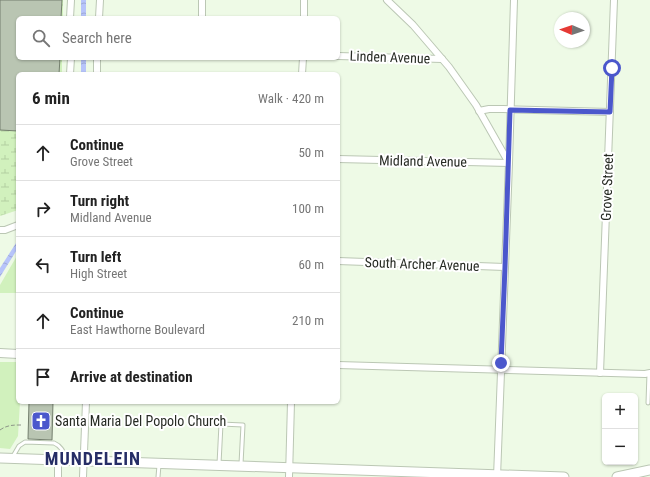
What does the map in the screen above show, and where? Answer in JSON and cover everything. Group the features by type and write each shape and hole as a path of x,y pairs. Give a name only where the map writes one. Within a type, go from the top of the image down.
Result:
{"main road":[{"path":"0,458 241,466 289,472 564,477"},
{"path":"617,477 650,470"}],"street":[{"path":"70,16 71,0"},
{"path":"99,16 100,0"},
{"path":"202,0 202,16"},
{"path":"304,0 304,16"},
{"path":"387,0 413,25 442,59 471,98 509,163"},
{"path":"497,476 514,0"},
{"name":"Grove Street","path":"600,374 614,0"},
{"name":"Linden Avenue","path":"340,56 442,59"},
{"path":"70,72 71,60"},
{"path":"97,60 97,72"},
{"path":"302,72 303,60"},
{"path":"479,111 489,109 610,112"},
{"name":"Midland Avenue","path":"340,159 509,163"},
{"path":"0,230 5,230 16,226"},
{"name":"South Archer Avenue","path":"340,261 505,267"},
{"path":"0,353 16,354"},
{"path":"340,365 600,374 650,373"},
{"path":"83,477 86,404"},
{"path":"289,472 291,404"},
{"path":"58,477 63,460"}],"lane":[{"path":"648,403 650,373"},
{"path":"219,465 221,424 243,425 241,466"},
{"path":"12,458 19,446 25,442 54,443 58,444 61,448 63,460"},
{"path":"158,477 160,463"}],"path":[{"path":"0,430 6,427 21,425"}],"green space":[{"path":"0,0 63,0 63,16 16,16 16,60 62,60 62,72 16,72 16,211 0,216"},
{"path":"16,257 16,293 0,293 0,285"},
{"path":"0,362 16,362 16,404 20,404 18,436 10,449 0,448"}],"water":[{"path":"81,0 86,0 86,16 81,16"},
{"path":"81,60 86,60 86,72 81,72"},
{"path":"16,243 16,251 0,277 0,268"}],"building":[{"path":"0,0 62,0 61,16 16,16 16,60 60,60 59,72 16,72 16,131 0,130"},
{"name":"Santa Maria Del Popolo Church","path":"29,404 53,404 52,440 28,439"}],"place":[{"name":"Santa Maria Del Popolo Church","path":"41,421"}],"district":[{"name":"MUNDELEIN","path":"93,458"}],"route":[{"path":"501,363 510,110 610,112 612,68"}]}
